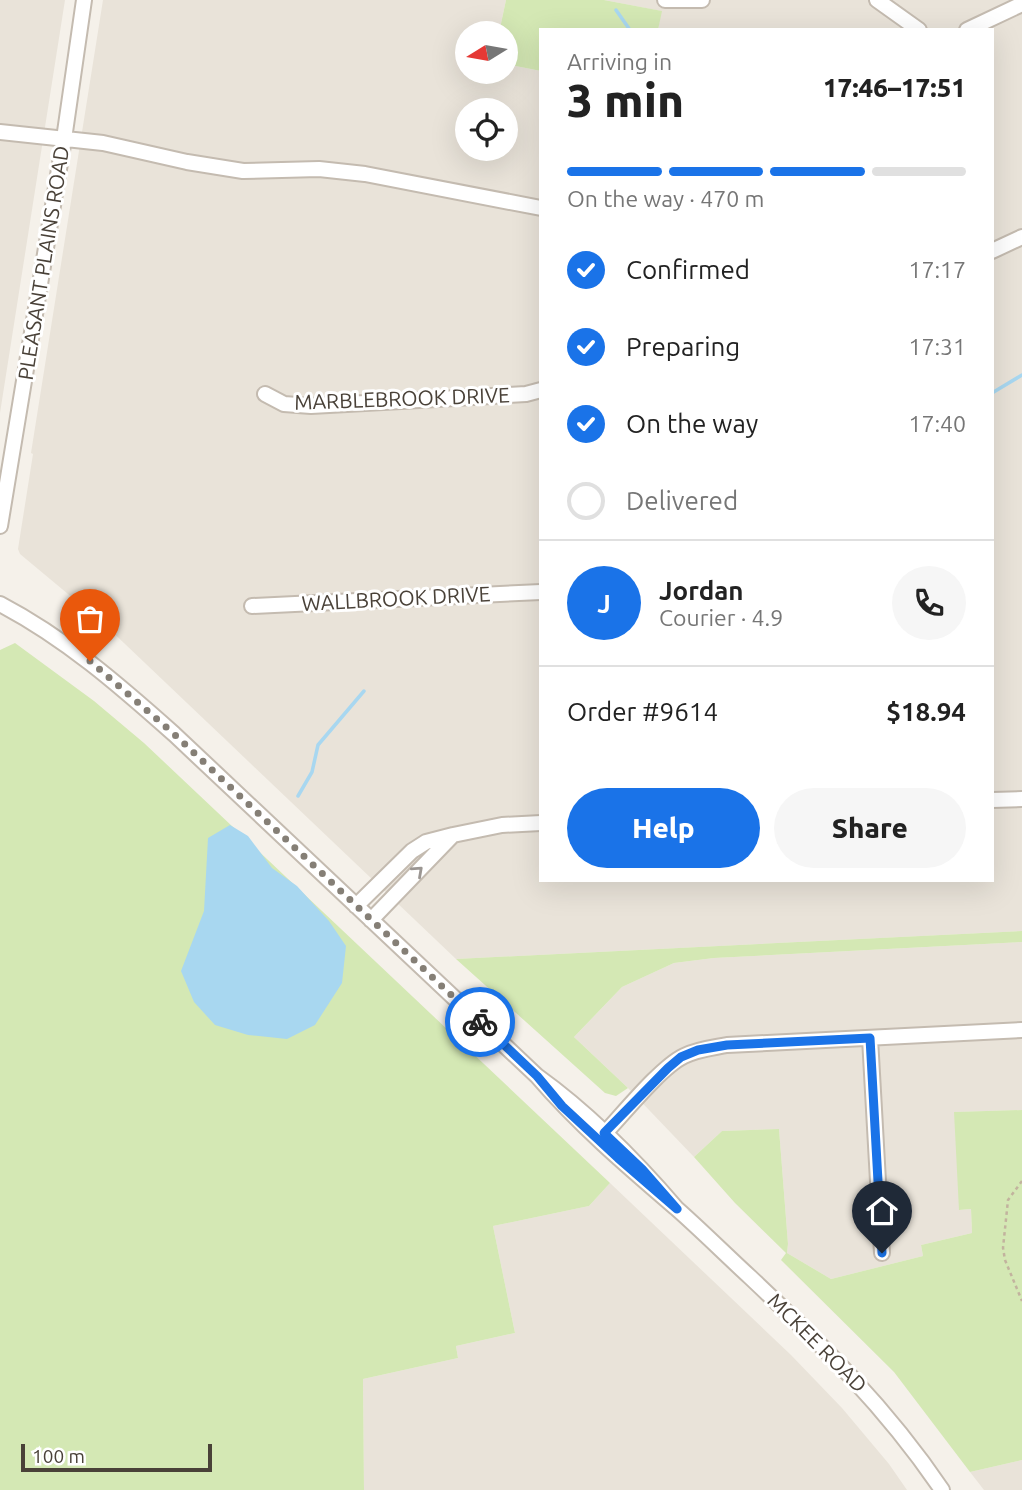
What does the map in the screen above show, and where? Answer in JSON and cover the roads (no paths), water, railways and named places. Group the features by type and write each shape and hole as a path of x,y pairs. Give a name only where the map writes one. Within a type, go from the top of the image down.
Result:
{"street":[{"name":"PLEASANT PLAINS ROAD","path":"0,526 64,139 84,0"},
{"path":"665,0 702,0"},
{"path":"877,0 916,28"},
{"path":"971,28 1022,4"},
{"path":"0,132 103,143 187,162 243,171 319,169 352,172 539,208"},
{"path":"994,250 1022,237"},
{"name":"MARBLEBROOK DRIVE","path":"265,394 284,404 311,406 526,394 539,391"},
{"name":"WALLBROOK DRIVE","path":"252,606 539,592"},
{"name":"MCKEE ROAD","path":"0,604 53,635 122,687 174,734 537,1076 572,1114 636,1175 677,1209 849,1372 895,1425 942,1490"},
{"path":"994,800 1022,799"},
{"path":"356,906 412,851 426,842 502,825 539,823"},
{"path":"371,920 453,835"},
{"path":"604,1133 668,1068 681,1057 698,1050 727,1045 1022,1030"},
{"path":"870,1038 882,1253"},
{"name":"MCKEE ROAD","path":"537,1076 568,1098 642,1169 677,1209"}],"water":[{"path":"230,825 248,836 272,868 297,886 329,921 346,946 342,983 315,1025 287,1039 248,1035 215,1025 194,1002 181,971 204,911 208,838"}],"waterway":[{"path":"616,10 629,28"},
{"path":"994,392 1022,375"},
{"path":"298,796 312,772 318,745 364,691"}]}
